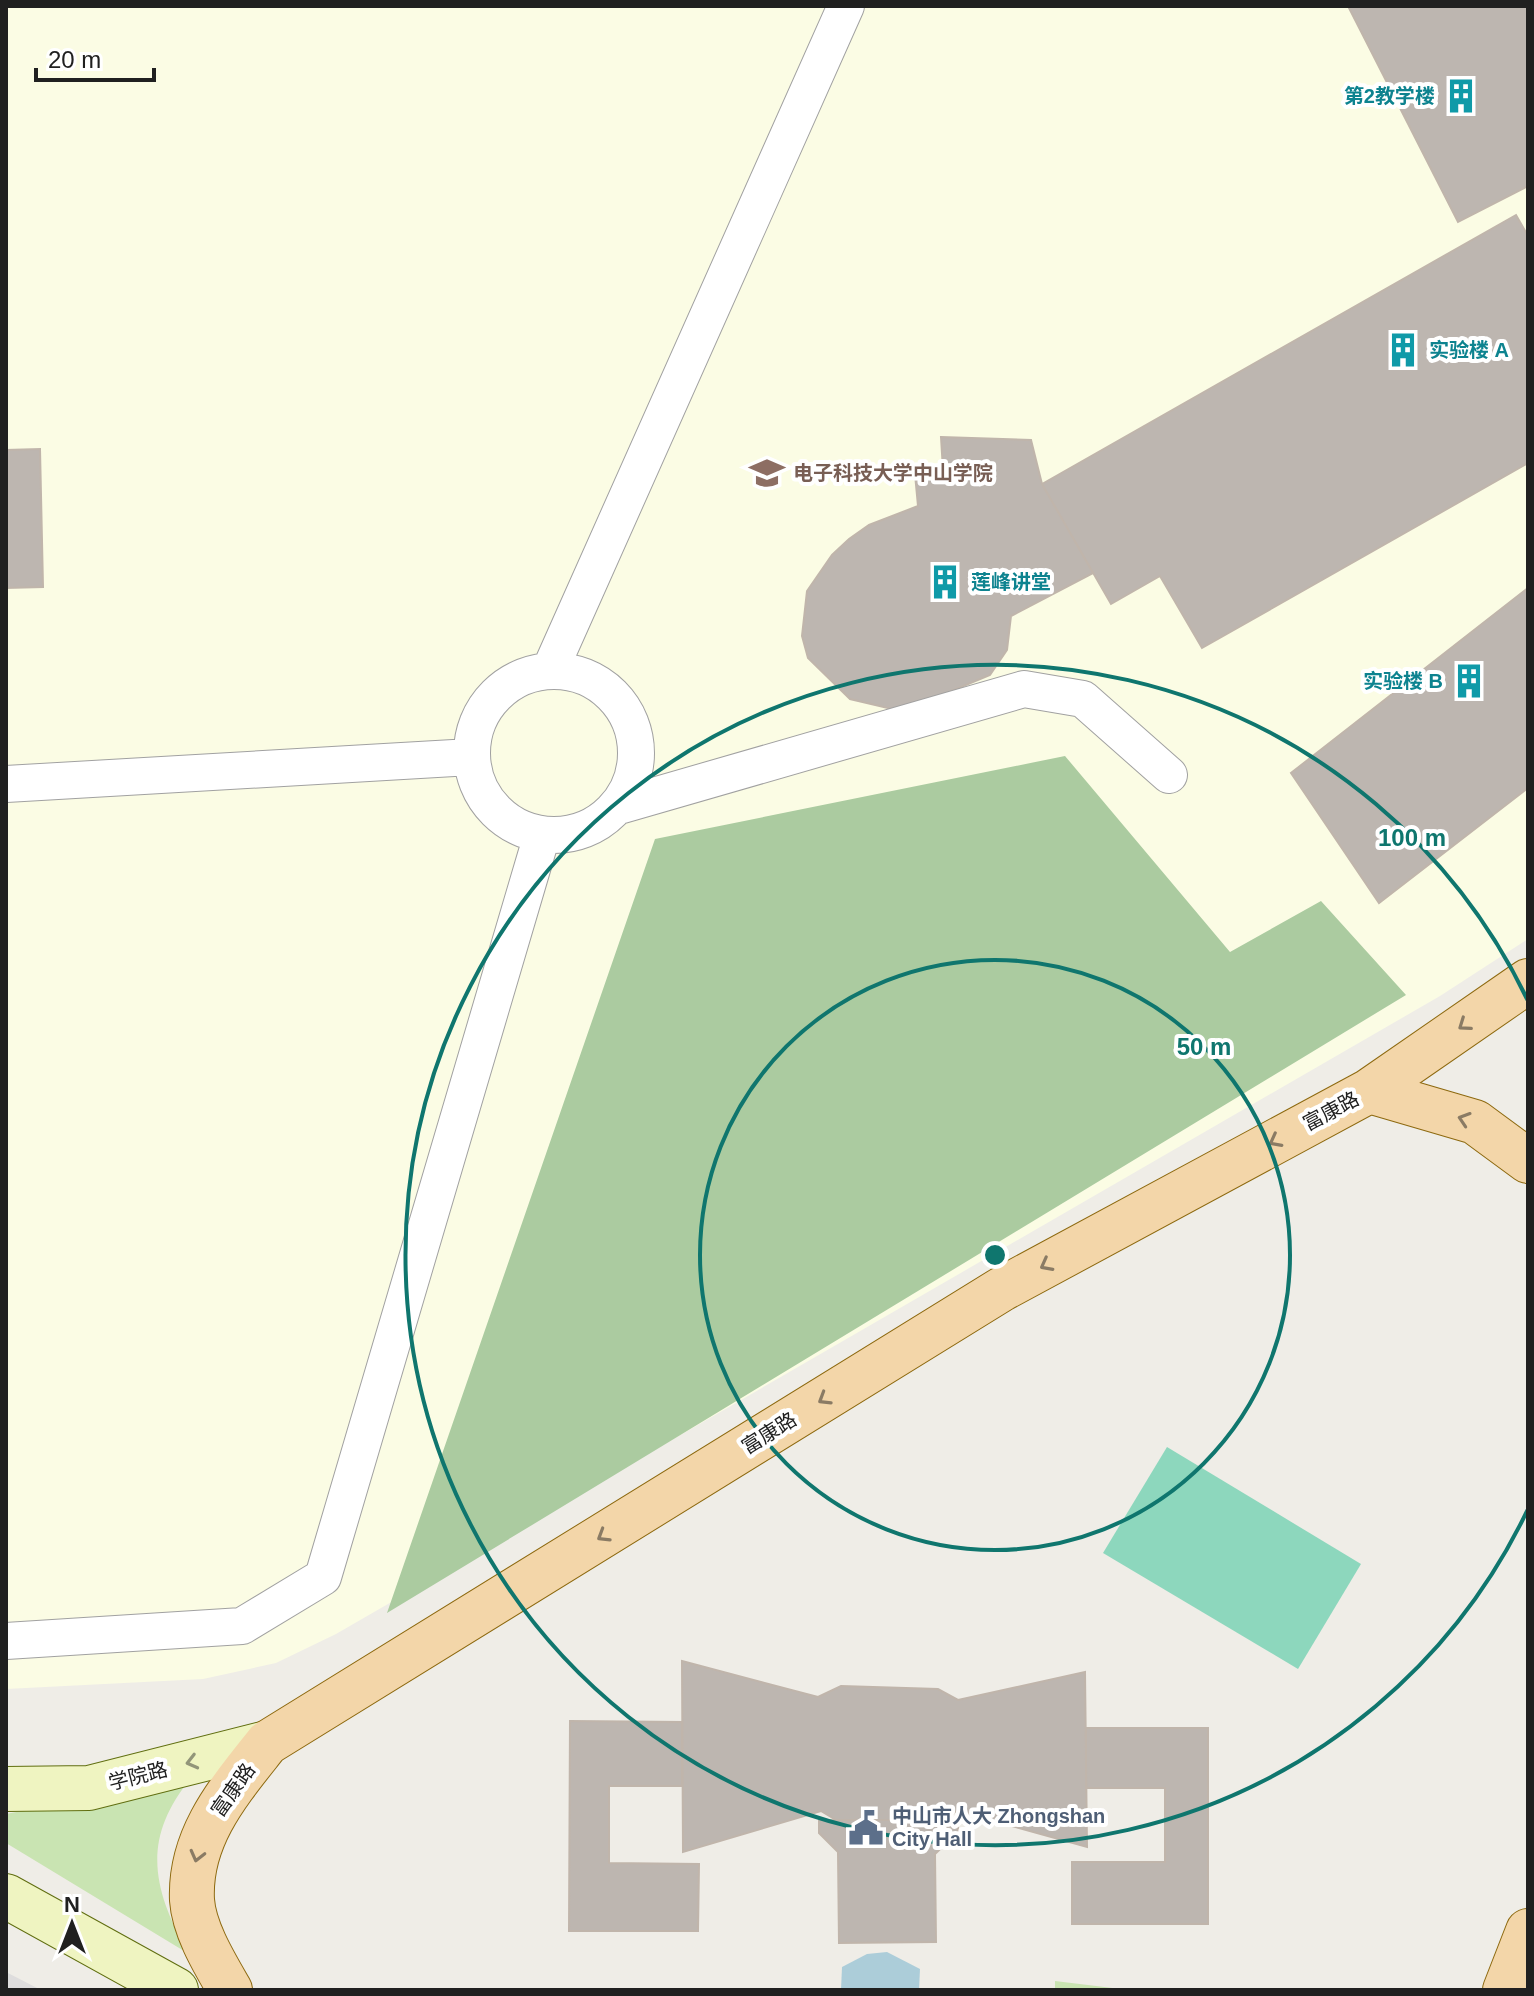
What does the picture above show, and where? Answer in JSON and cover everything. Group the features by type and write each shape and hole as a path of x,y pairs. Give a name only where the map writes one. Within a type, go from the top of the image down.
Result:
{"main road":[{"path":"1369,1091 1528,981"},
{"name":"富康路","path":"230,1990 207,1950 192,1902 195,1854 222,1799 267,1743 1002,1289 1369,1091 1475,1122 1528,1161"},
{"name":"学院路","path":"6,1789 89,1788 267,1743"},
{"path":"6,1896 176,1990"},
{"path":"1508,1989 1528,1931"}],"street":[{"path":"550,670 846,6"},
{"path":"550,670 575,673 599,683 619,701 633,725 637,753 633,781 619,806 597,824 570,834 542,835 515,826 492,809 477,785 471,757 474,731 484,707 502,689 525,676 550,670"},
{"path":"619,806 1024,689 1083,699 1169,775"},
{"path":"6,784 471,757"},
{"path":"6,1641 242,1626 323,1577 542,835"}],"shaded area":[{"name":"电子科技大学中山学院","path":"6,6 1528,6 1528,939 1440,996 336,1634 276,1663 203,1679 6,1689"},
{"path":"6,1972 41,1990 6,1990"}],"green space":[{"path":"1065,756 1230,952 1321,901 1406,995 387,1613 655,839"},
{"path":"1167,1447 1361,1564 1298,1669 1103,1553"},
{"path":"191,1778 164,1822 157,1864 167,1908 189,1954 6,1843 6,1814"},
{"path":"1055,1981 1129,1990 1055,1990"}],"water":[{"path":"887,1952 920,1969 919,1990 841,1990 842,1967 867,1954"}],"building":[{"name":"第2教学楼","path":"1348,6 1528,6 1528,186 1458,222"},
{"name":"实验楼 A","path":"1516,215 1528,236 1528,463 1202,648 1160,576 1111,604 1042,484"},
{"name":"莲峰讲堂","path":"941,437 1031,440 1042,484 1093,573 1011,616 1007,650 990,675 949,692 892,709 850,699 808,658 802,636 807,591 832,555 849,539 869,525 918,506 915,474 943,470"},
{"path":"40,449 43,587 6,588 6,450"},
{"name":"实验楼 B","path":"1528,588 1528,788 1379,903 1291,773"},
{"path":"682,1661 818,1697 841,1686 938,1689 958,1700 1085,1672 1087,1847 958,1811 934,1820 836,1820 821,1811 683,1852"},
{"path":"570,1721 682,1722 682,1786 609,1786 609,1863 699,1864 698,1931 569,1931"},
{"path":"1086,1728 1208,1728 1208,1924 1072,1924 1072,1862 1165,1862 1165,1788 1086,1788"},
{"path":"958,1820 958,1832 935,1854 936,1942 839,1943 838,1852 819,1833 819,1821"}],"place":[{"name":"第2教学楼","path":"1461,96"},
{"name":"实验楼 A","path":"1403,350"},
{"name":"电子科技大学中山学院","path":"767,473"},
{"name":"莲峰讲堂","path":"945,582"},
{"name":"实验楼 B","path":"1469,681"},
{"name":"中山市人大 Zhongshan City Hall","path":"866,1828"}]}
